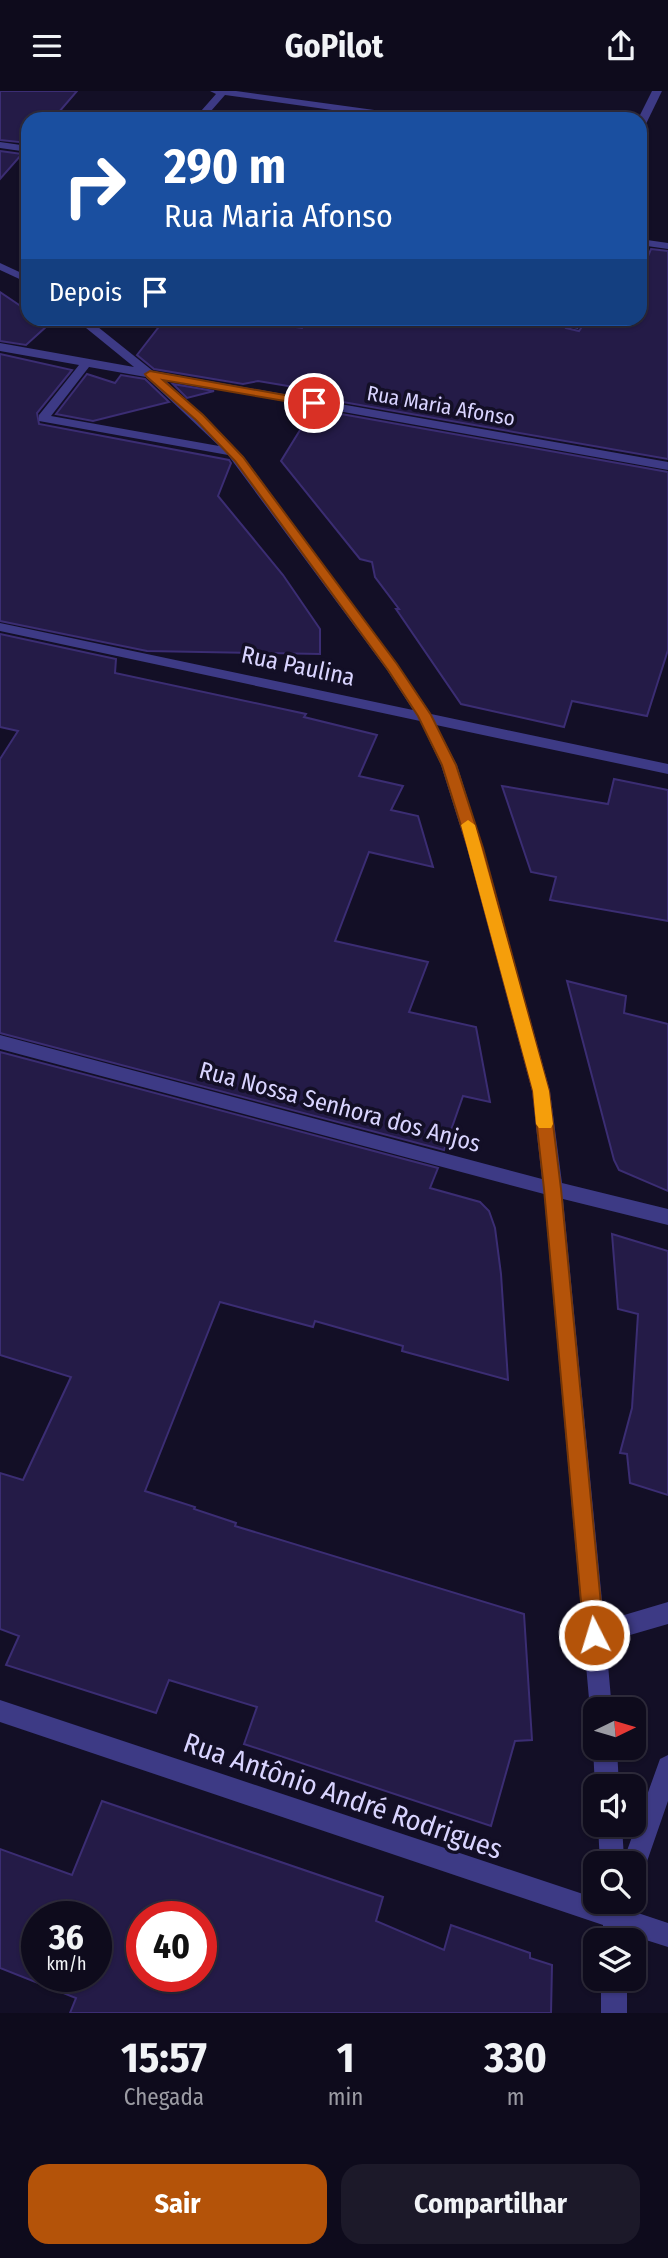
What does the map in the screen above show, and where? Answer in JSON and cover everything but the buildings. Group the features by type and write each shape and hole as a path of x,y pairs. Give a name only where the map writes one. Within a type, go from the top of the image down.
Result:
{"street":[{"path":"204,112 220,91 368,112"},
{"path":"647,112 657,91"},
{"path":"0,145 21,148"},
{"path":"647,243 668,246"},
{"path":"0,266 21,276"},
{"path":"90,326 200,418 232,452 307,550 424,715 449,765 489,898 541,1091 553,1189 600,1697"},
{"name":"Rua Maria Afonso","path":"0,347 668,465"},
{"path":"86,363 43,418 232,452"},
{"name":"Rua Paulina","path":"0,627 668,769"},
{"name":"Rua Nossa Senhora dos Anjos","path":"0,1042 668,1217"},
{"path":"594,1635 668,1613"},
{"name":"Rua Antônio André Rodrigues","path":"0,1711 496,1879 616,1915 668,1935"},
{"path":"639,1851 668,1767"},
{"path":"614,1991 614,2013"}],"slow traffic":[{"path":"468,825 541,1091 545,1124"}],"route":[{"path":"314,403 150,374 200,418 239,459 392,667 424,715 449,765 475,848 541,1091 553,1189 594,1635"}]}
